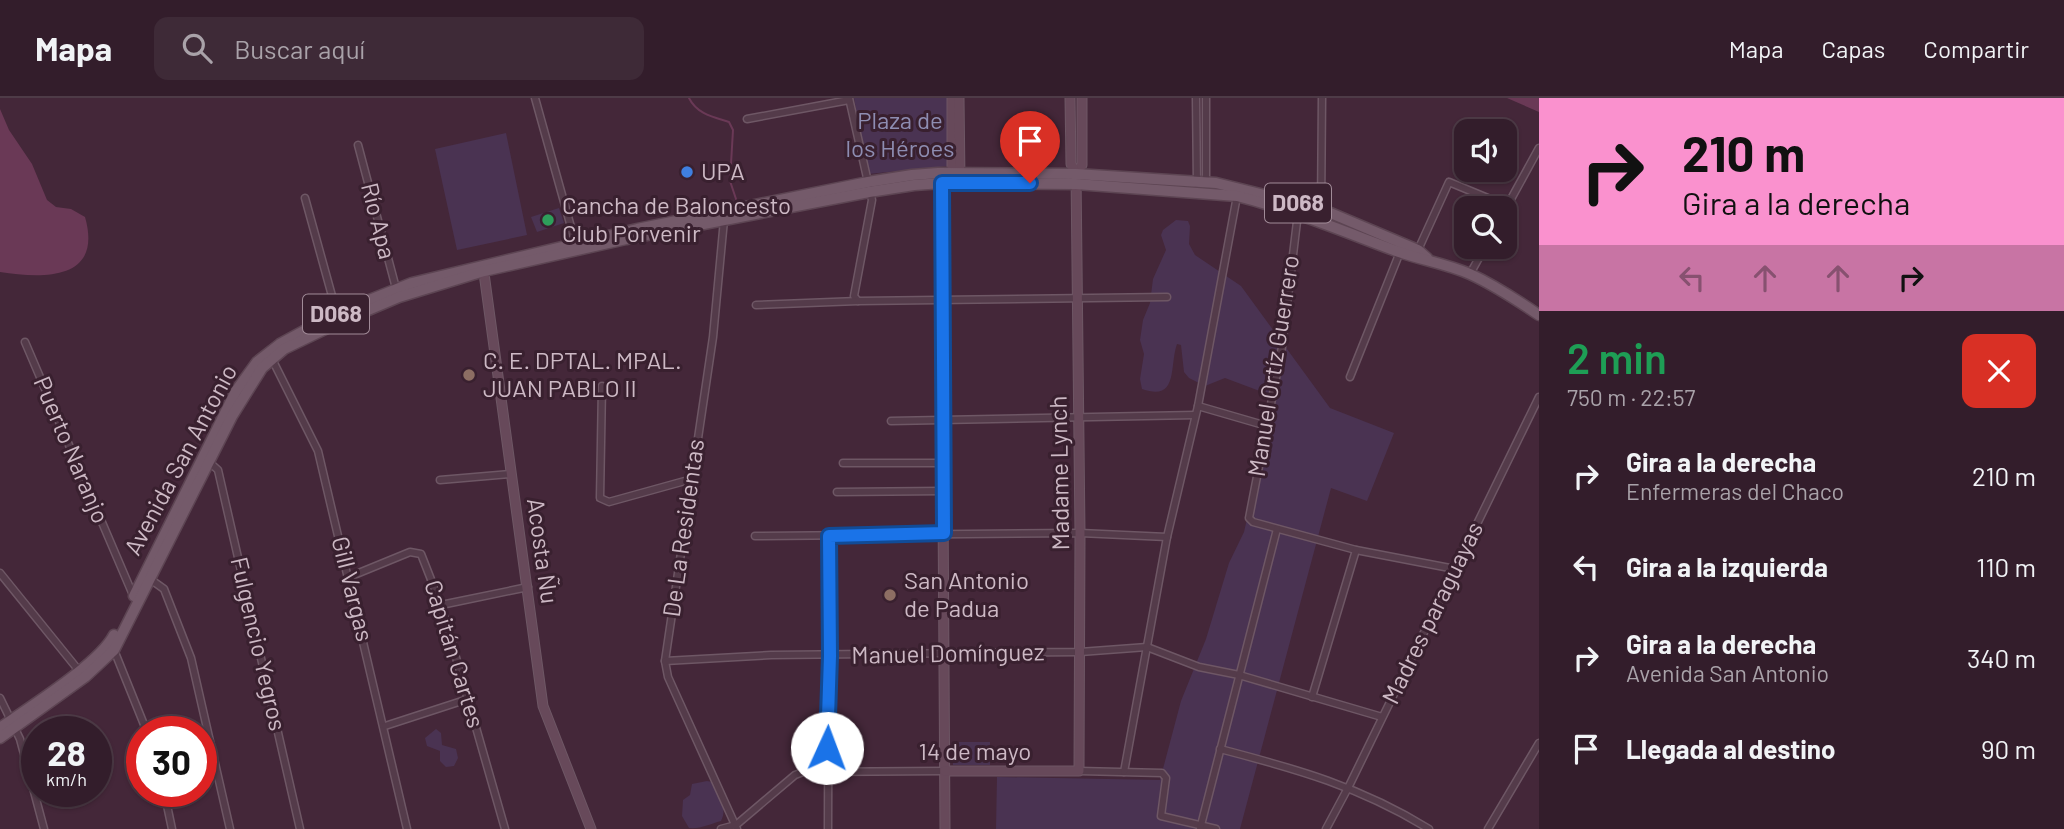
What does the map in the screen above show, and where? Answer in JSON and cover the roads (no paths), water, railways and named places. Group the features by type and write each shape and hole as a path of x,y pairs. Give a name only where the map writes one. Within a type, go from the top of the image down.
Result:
{"main road":[{"name":"Avenida San Antonio","path":"0,738 13,723 114,650 236,391 257,362 280,344 398,293 484,268 724,216 869,187 951,178 1076,179 1238,192 1320,215 1418,250 1428,259"},
{"name":"Avenida San Antonio","path":"1238,192 1298,213 1320,215 1400,252 1470,274 1539,315"},
{"name":"Avenida San Antonio","path":"206,459 262,368 284,349 338,318"},
{"name":"Avenida San Antonio","path":"82,674 109,645 147,577"},
{"name":"Avenida San Antonio","path":"0,728 13,723"}],"street":[{"path":"536,98 577,247"},
{"path":"951,178 952,98"},
{"path":"945,829 942,300 959,98"},
{"path":"1070,98 1071,164 1076,179"},
{"path":"1076,179 1082,164 1082,98"},
{"path":"1196,98 1201,188"},
{"path":"1201,188 1206,98"},
{"path":"1320,215 1322,98"},
{"path":"747,119 849,99 872,200 854,296 858,300"},
{"name":"Río Apa","path":"358,145 398,293"},
{"path":"1513,196 1539,148"},
{"name":"Madame Lynch","path":"1076,179 1080,533 1079,771"},
{"path":"1418,250 1449,183 1479,196"},
{"path":"1124,772 1167,537 1198,406 1238,192"},
{"path":"305,198 338,318"},
{"name":"Manuel Ortíz Guerrero","path":"1277,529 1253,522 1249,518 1282,347 1298,213"},
{"name":"De La Residentas","path":"724,216 713,337 666,661 668,677 737,827"},
{"path":"1350,377 1400,252"},
{"path":"1470,274 1478,259"},
{"name":"Acosta Ñu","path":"484,268 543,706 591,829"},
{"path":"756,305 858,300 1167,297"},
{"name":"Puerto Naranjo","path":"25,342 134,596"},
{"name":"Gill Vargas","path":"272,358 318,451 407,829"},
{"path":"603,386 600,498 609,502 692,479"},
{"name":"Madres paraguayas","path":"1326,829 1539,397"},
{"path":"1198,406 1267,426"},
{"path":"891,421 1195,415"},
{"name":"Fulgencio Yegros","path":"206,459 218,470 300,829"},
{"path":"843,463 944,463"},
{"path":"440,480 511,474"},
{"path":"837,492 944,491"},
{"path":"1216,829 1201,827 1277,529 1356,550 1455,569"},
{"path":"755,536 1080,533 1167,537"},
{"path":"828,829 829,536"},
{"path":"1312,697 1356,550"},
{"name":"Capitán Cartes","path":"349,577 415,552 421,554 442,605 506,829"},
{"path":"0,573 82,674"},
{"path":"147,577 164,589 191,658 230,829"},
{"path":"442,605 528,587"},
{"path":"1147,647 1189,664 1239,675 1382,717"},
{"name":"Manuel Domínguez","path":"666,661 771,655 1080,652 1147,647"},
{"path":"114,650 141,716"},
{"path":"0,698 13,723 44,829"},
{"path":"384,726 468,699"},
{"path":"1488,829 1539,743"},
{"path":"1220,749 1349,786 1402,812 1429,829"},
{"name":"14 de mayo","path":"721,829 737,827 795,775 812,770 1164,774 1166,778 1161,816 1201,827"},
{"path":"167,807 172,829"}],"waterway":[{"path":"689,98 701,111 729,122 733,130 730,181 736,199"}],"place":[{"name":"UPA","path":"687,172"},
{"name":"Cancha de Baloncesto Club Porvenir","path":"548,220"},
{"name":"C. E. DPTAL. MPAL. JUAN PABLO II","path":"469,375"},
{"name":"San Antonio de Padua","path":"890,595"}],"park label":[{"name":"Plaza de los Héroes","path":"900,135"}]}
